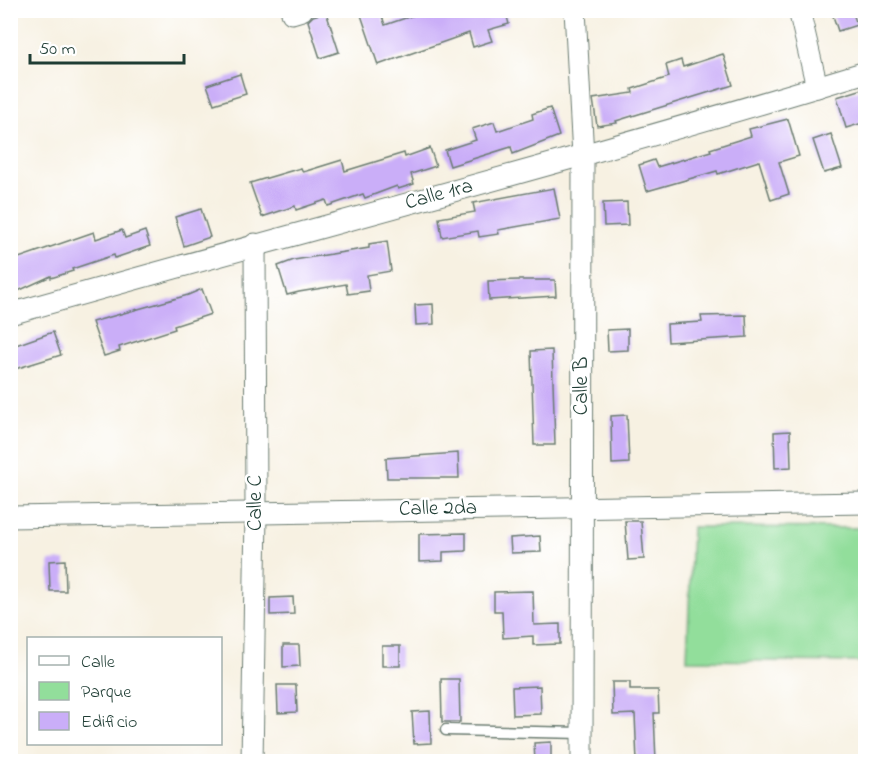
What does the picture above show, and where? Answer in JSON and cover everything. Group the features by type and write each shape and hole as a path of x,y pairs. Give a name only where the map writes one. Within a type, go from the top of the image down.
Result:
{"street":[{"name":"Calle B","path":"575,10 583,156 582,762"},
{"path":"799,10 817,87"},
{"name":"Calle 1ra","path":"10,314 255,244 583,156 866,72"},
{"name":"Calle C","path":"252,762 256,513 255,244"},
{"name":"Calle 2da","path":"10,517 866,503"}],"lane":[{"path":"446,730 582,733"}],"green space":[{"path":"692,527 865,528 865,662 687,660"}],"building":[{"path":"380,10 385,25 429,10 505,10 509,24 488,30 492,41 473,47 469,33 378,65 361,15"},
{"path":"831,10 852,10 857,25 838,31"},
{"path":"326,12 339,52 320,58 308,21 313,16"},
{"path":"723,54 733,85 616,121 617,123 597,126 593,99 633,93 632,89 669,77 666,65 681,60 683,67"},
{"path":"240,74 246,94 214,104 207,85"},
{"path":"866,88 866,122 846,128 837,97"},
{"path":"550,108 559,136 513,154 511,147 450,166 445,150 476,140 472,129 494,122 497,131 533,119 532,114"},
{"path":"788,119 799,156 779,162 789,194 771,200 759,161 718,174 717,171 647,191 639,165 654,160 657,167 711,151 710,149 751,136 749,129"},
{"path":"831,134 842,168 824,173 813,140"},
{"path":"430,148 436,166 411,174 414,184 398,189 397,186 365,198 363,194 328,206 326,200 296,210 295,206 262,217 250,183 301,168 303,172 342,160 345,171 404,153 405,157"},
{"path":"554,188 560,219 498,230 499,234 479,237 478,231 442,237 439,218 475,212 473,203"},
{"path":"627,202 628,225 604,226 603,203"},
{"path":"201,209 210,237 184,246 175,217"},
{"path":"122,230 125,238 145,231 150,246 115,258 114,255 51,278 51,276 18,291 10,274 10,261 94,232 96,239"},
{"path":"387,241 391,271 367,275 369,291 348,294 346,284 287,295 278,266 294,260 369,248 369,244"},
{"path":"555,280 556,296 489,300 488,281"},
{"path":"202,289 211,314 174,326 175,329 119,347 120,351 104,356 92,322"},
{"path":"433,304 434,324 416,325 415,305"},
{"path":"746,315 747,337 668,342 667,324 702,322 701,316"},
{"path":"628,329 628,350 608,351 607,330"},
{"path":"53,332 61,355 15,369 10,347"},
{"path":"552,350 555,445 534,445 531,351"},
{"path":"627,415 629,463 612,464 611,416"},
{"path":"790,431 791,467 775,468 774,432"},
{"path":"458,453 459,478 387,478 386,458"},
{"path":"625,521 641,521 644,559 628,560"},
{"path":"466,533 466,551 443,552 443,561 419,562 419,534"},
{"path":"540,536 541,552 511,553 510,538"},
{"path":"65,560 66,591 50,591 49,561"},
{"path":"533,591 534,625 560,624 560,644 533,645 533,636 503,638 502,611 494,611 494,592"},
{"path":"293,597 294,614 270,615 270,598"},
{"path":"283,645 299,645 300,666 283,667"},
{"path":"382,646 400,646 400,666 382,666"},
{"path":"441,679 459,679 460,722 442,722"},
{"path":"612,682 630,682 630,690 658,690 659,713 654,713 656,762 637,762 635,714 613,715"},
{"path":"277,685 296,685 297,712 278,713"},
{"path":"540,686 541,714 513,715 512,687"},
{"path":"430,711 431,743 414,744 412,712"},
{"path":"551,742 551,761 535,761 534,743"}]}
